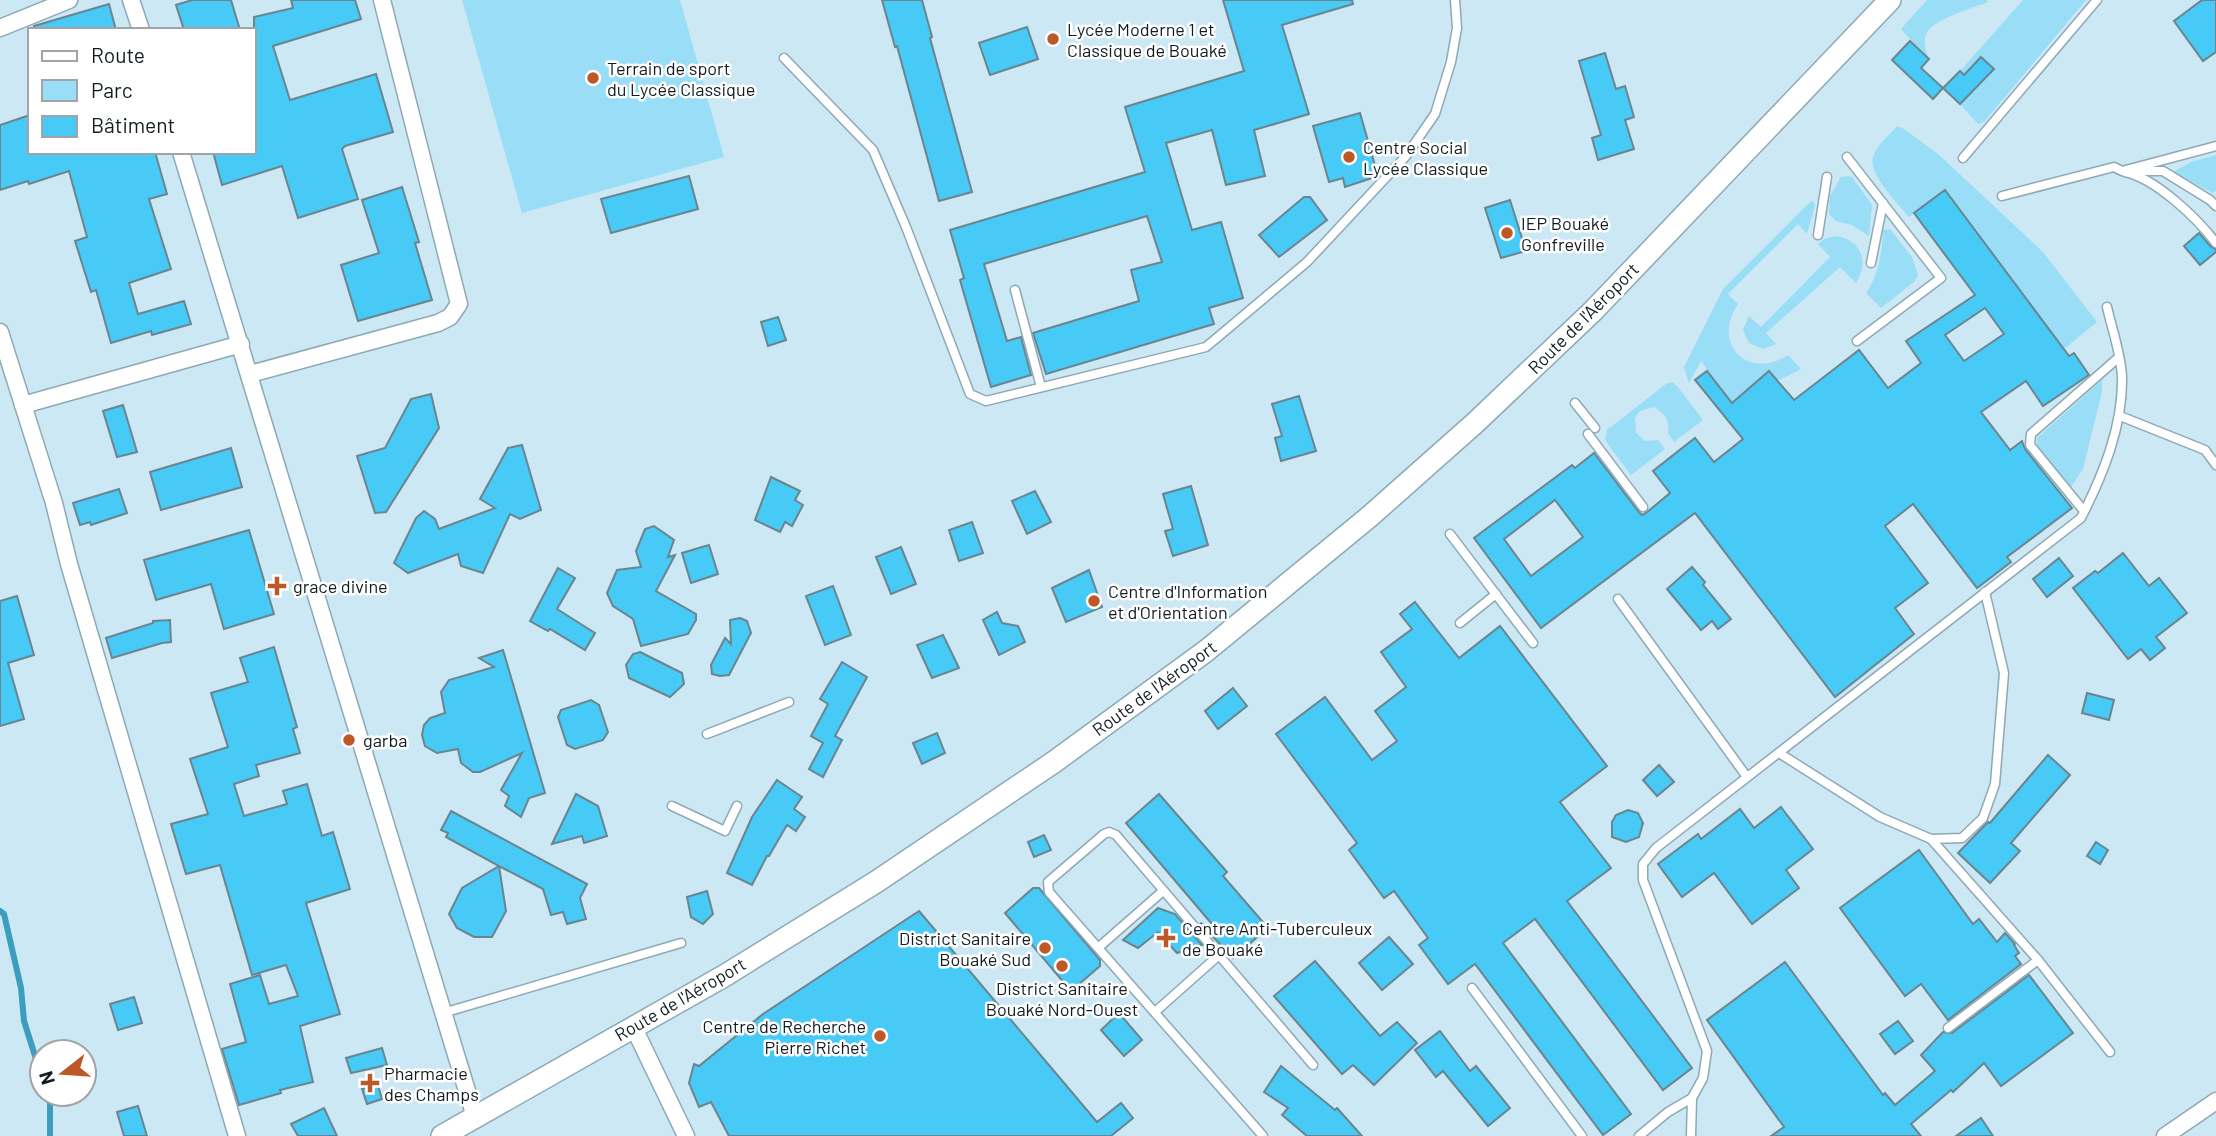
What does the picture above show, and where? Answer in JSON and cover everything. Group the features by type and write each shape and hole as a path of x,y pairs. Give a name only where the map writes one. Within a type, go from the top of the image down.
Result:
{"main road":[{"name":"Route de l'Aéroport","path":"442,1136 724,975 876,882 1054,762 1206,651 1369,517 1475,423 1593,311 1885,2"}],"street":[{"path":"0,28 69,0"},
{"path":"131,0 140,28"},
{"path":"250,374 438,323 450,317 459,304 382,0"},
{"path":"182,154 475,1117"},
{"path":"0,332 54,502 69,564 237,1136"},
{"path":"23,405 241,344"},
{"path":"633,1026 685,1136"},
{"path":"2172,1134 2216,1101"}],"lane":[{"path":"784,58 873,150 970,394 986,401 1206,347 1307,262 1405,156 1435,114 1451,62 1457,28 1455,0"},
{"path":"1963,158 2097,0"},
{"path":"2122,172 2216,146"},
{"path":"1847,157 1941,278 1857,341"},
{"path":"2002,196 2114,167 2122,172 2140,175 2196,218 2216,243"},
{"path":"2122,172 2163,172 2216,206"},
{"path":"1818,235 1827,177"},
{"path":"1871,263 1883,203"},
{"path":"2209,233 2216,226"},
{"path":"1014,290 1041,387"},
{"path":"1691,1136 1692,1098 1703,1078 1707,1051 1643,880 1643,864 1656,848 2081,518 2092,497 2120,416 2122,374 2107,307"},
{"path":"2084,511 2030,445 2031,434 2119,358"},
{"path":"1575,403 1643,507"},
{"path":"2120,416 2205,450 2216,465"},
{"path":"1450,534 1533,643"},
{"path":"1931,839 1962,838 1983,818 1995,784 2004,673 1985,592"},
{"path":"1460,623 1496,594"},
{"path":"1618,599 1747,777"},
{"path":"707,734 789,702"},
{"path":"1779,753 1880,817 1931,839 2038,960 2110,1052"},
{"path":"673,806 724,831 737,806"},
{"path":"1263,1136 1049,892 1048,882 1109,832 1116,835 1313,1065"},
{"path":"1099,947 1163,891"},
{"path":"443,1013 681,943"},
{"path":"1155,1012 1219,956"},
{"path":"1948,1028 2038,960"},
{"path":"1472,988 1582,1136"},
{"path":"1639,1136 1668,1112 1692,1098"}],"green space":[{"name":"Terrain de sport du Lycée Classique","path":"462,0 680,0 724,157 522,213"},
{"path":"1927,0 1988,2 1946,18 1932,27 1925,39 1929,59 1901,29"},
{"path":"2023,0 2086,0 1984,122 1978,124 1960,104 1993,69 1981,57 1964,75 1960,71"},
{"path":"1897,126 1938,154 2043,252 2097,322 2064,349 1945,190 1909,217 1879,180 1873,164 1877,148"},
{"path":"2216,155 2216,191 2213,193 2173,172 2191,162"},
{"path":"1841,177 1852,177 1872,205 1869,236 1852,225 1836,221 1829,214 1830,196"},
{"path":"1813,201 1815,205 1807,234 1798,224 1728,294 1738,304 1731,319 1729,333 1731,345 1738,354 1747,361 1760,364 1788,355 1801,369 1777,381 1740,413 1701,361 1689,383 1684,367 1723,289"},
{"path":"1890,229 1912,257 1918,275 1915,281 1881,308 1866,293 1879,263 1883,230"},
{"path":"1837,236 1852,243 1861,254 1862,268 1856,283 1840,267 1766,333 1776,344 1763,349 1749,343 1743,330 1749,316 1761,327 1830,257 1818,244 1826,238"},
{"path":"2102,380 2102,392 2083,469 2071,487 2037,445 2037,438"},
{"path":"1672,382 1703,420 1674,442 1668,433 1666,418 1661,412 1654,407 1640,411 1635,418 1636,433 1645,441 1658,440 1665,449 1631,475 1607,443 1607,430"}],"building":[{"path":"192,0 231,0 239,28 183,28 176,5"},
{"path":"291,0 355,0 361,19 273,46 290,100 376,74 393,132 342,149 358,199 298,218 282,166 222,185 214,154 256,154 254,17 293,8"},
{"path":"882,0 922,0 972,192 939,201"},
{"path":"1223,0 1352,0 1353,4 1282,25 1309,114 1254,130 1265,176 1226,185 1212,130 1166,143 1192,230 1221,222 1243,298 1209,308 1214,324 1046,374 1033,333 1139,301 1131,270 1162,262 1147,216 984,264 1007,341 1021,337 1031,375 991,387 960,280 964,278 950,230 1145,172 1125,107 1244,71"},
{"path":"2202,0 2216,0 2216,52 2203,61 2174,21"},
{"path":"109,4 115,28 34,28"},
{"path":"1027,27 1038,59 990,75 979,43"},
{"path":"1910,41 1929,59 1921,68 1943,88 1933,99 1892,60"},
{"path":"1605,53 1616,89 1625,86 1634,117 1625,120 1634,149 1598,160 1592,138 1601,135 1579,61"},
{"path":"1981,57 1994,69 1960,104 1943,88 1960,71 1964,75"},
{"path":"1360,113 1378,176 1345,187 1343,178 1329,182 1313,126"},
{"path":"28,116 28,154 156,154 167,194 149,199 171,269 129,283 138,314 184,301 191,324 152,335 151,331 111,343 96,290 91,292 75,241 87,237 69,171 0,190 0,125"},
{"path":"689,176 698,209 611,233 601,199"},
{"path":"402,187 419,242 415,243 432,300 358,321 341,265 379,253 362,200"},
{"path":"1945,190 2069,356 2074,353 2089,375 2043,406 2026,381 1981,412 2010,450 2022,441 2025,449 2072,508 2007,557 2011,562 1977,588 1913,504 1885,526 1928,583 1895,608 1914,634 1835,697 1695,513 1541,628 1474,538 1572,465 1575,468 1594,453 1638,511 1642,515 1646,513 1670,493 1653,471 1695,438 1714,462 1743,439 1695,380 1707,371 1732,403 1769,371 1794,400 1859,350 1888,388 1921,363 1906,341 1975,295 1914,213","holes":["1985,308 2004,334 1964,361 1945,335","1555,500 1583,537 1531,576 1504,539"]},
{"path":"1304,197 1310,197 1327,220 1279,257 1259,235"},
{"path":"1510,200 1526,251 1501,258 1485,208"},
{"path":"2199,233 2216,249 2216,252 2200,265 2184,246"},
{"path":"778,317 786,340 768,346 761,322"},
{"path":"431,394 439,428 386,512 375,513 357,456 385,448 411,399"},
{"path":"1299,396 1316,451 1281,461 1275,438 1282,436 1272,404"},
{"path":"123,405 137,452 117,457 103,411"},
{"path":"522,445 541,510 520,519 510,514 483,573 461,566 458,554 408,573 394,563 416,518 424,511 435,519 439,529 495,508 480,499 508,448"},
{"path":"231,448 242,487 161,510 150,472"},
{"path":"771,477 800,491 795,500 803,505 792,526 785,522 780,532 755,520"},
{"path":"1191,486 1208,545 1173,556 1165,531 1173,529 1163,494"},
{"path":"119,489 127,513 91,525 90,522 80,525 73,503"},
{"path":"1035,491 1051,522 1027,534 1012,501"},
{"path":"972,522 983,553 959,561 949,530"},
{"path":"654,526 674,540 668,557 675,555 656,591 696,614 696,620 688,634 641,646 633,619 613,606 607,593 617,570 641,567 636,551 645,529"},
{"path":"249,530 274,614 224,629 211,584 156,600 144,560"},
{"path":"709,545 718,574 691,583 682,553"},
{"path":"901,547 916,584 891,594 876,557"},
{"path":"2123,553 2149,586 2159,578 2187,613 2156,637 2165,648 2150,660 2141,649 2128,659 2073,588"},
{"path":"2059,558 2073,576 2047,597 2033,579"},
{"path":"1692,567 1731,619 1718,629 1712,621 1701,630 1667,589"},
{"path":"558,568 575,578 557,609 595,633 585,650 550,629 548,631 530,621"},
{"path":"1089,570 1102,607 1066,622 1052,588"},
{"path":"833,586 851,635 825,645 806,596"},
{"path":"17,596 34,655 8,663 24,719 0,726 0,601"},
{"path":"1415,602 1459,658 1500,626 1607,766 1560,802 1611,868 1567,901 1692,1068 1663,1090 1535,919 1503,943 1631,1114 1603,1135 1475,964 1448,984 1419,945 1428,938 1394,891 1384,898 1349,850 1357,843 1276,734 1325,697 1372,760 1397,741 1375,711 1406,687 1381,652 1412,629 1400,614"},
{"path":"997,612 1002,623 1018,626 1025,642 999,655 983,620"},
{"path":"740,618 747,621 751,633 729,675 712,674 711,665 725,638 731,644 730,620"},
{"path":"170,620 171,642 112,658 106,638 153,621"},
{"path":"943,635 959,668 932,678 917,645"},
{"path":"274,647 297,727 293,729 300,753 256,765 259,776 234,784 244,816 287,804 283,791 307,784 322,836 333,832 350,889 306,903 340,1014 300,1026 313,1082 280,1090 281,1093 239,1105 222,1049 246,1042 230,984 260,975 269,1004 298,996 286,965 252,975 220,865 186,874 171,824 208,814 190,759 228,747 211,693 248,682 240,658"},
{"path":"503,650 545,793 529,798 521,817 505,806 509,796 501,790 522,753 480,772 473,772 461,763 458,749 437,753 425,746 422,735 424,725 430,718 445,713 441,692 449,680 494,667 479,658"},
{"path":"640,652 682,673 684,684 670,697 629,678 626,665 633,654"},
{"path":"842,662 867,677 835,736 842,740 823,777 809,769 823,743 811,736 828,704 820,699"},
{"path":"1233,688 1247,706 1218,729 1205,711"},
{"path":"2087,693 2114,700 2109,720 2082,713"},
{"path":"591,700 599,705 608,732 603,740 575,749 567,745 558,717 561,710"},
{"path":"937,733 945,753 922,764 913,743"},
{"path":"2048,755 2070,775 2011,843 2020,851 1990,883 1958,853 1990,823"},
{"path":"1659,765 1674,782 1657,796 1643,780"},
{"path":"777,780 802,797 794,809 805,817 796,831 787,825 752,885 727,873 752,817"},
{"path":"576,794 598,806 607,836 584,843 582,836 552,844"},
{"path":"1159,794 1227,872 1223,876 1268,928 1233,958 1200,923 1217,930 1126,823"},
{"path":"1781,807 1813,849 1786,870 1799,888 1752,924 1714,873 1682,897 1658,864 1698,834 1701,839 1740,809 1754,828"},
{"path":"1628,810 1638,813 1643,823 1639,837 1626,842 1612,837 1612,822 1616,815"},
{"path":"451,811 587,884 580,898 586,919 567,924 563,912 551,915 543,889 446,837 448,833 441,830"},
{"path":"1044,835 1051,850 1034,857 1028,842"},
{"path":"2096,842 2108,850 2100,864 2087,856"},
{"path":"1919,850 1973,924 1979,919 1997,942 2005,933 2015,944 2019,953 2015,956 2021,964 1948,1020 1921,984 1905,996 1840,908"},
{"path":"499,866 506,911 492,937 474,937 457,928 449,914 462,888"},
{"path":"1033,888 1039,888 1100,960 1100,966 1071,991 1005,913"},
{"path":"707,891 713,914 703,924 691,917 687,897"},
{"path":"1158,908 1175,914 1202,945 1177,953 1158,932 1138,948 1123,940"},
{"name":"Centre de Recherche Pierre Richet","path":"919,911 1097,1122 1121,1103 1133,1118 1111,1136 729,1136 711,1102 699,1107 689,1083 694,1064 699,1066 763,1014"},
{"path":"1389,937 1413,964 1382,990 1359,963"},
{"path":"1315,961 1380,1036 1397,1022 1417,1043 1374,1085 1353,1065 1342,1074 1274,996"},
{"path":"1785,962 1883,1095 1885,1093 1895,1105 1935,1071 1921,1055 1943,1032 1952,1033 2029,975 2073,1033 2001,1086 1984,1063 1953,1092 1951,1090 1911,1124 1921,1136 1771,1136 1784,1127 1707,1020"},
{"path":"134,997 142,1023 118,1030 110,1004"},
{"path":"1119,1013 1142,1040 1124,1056 1101,1030"},
{"path":"1898,1021 1913,1041 1895,1054 1880,1034"},
{"path":"1440,1031 1470,1071 1476,1066 1510,1108 1488,1126 1443,1071 1436,1077 1415,1050"},
{"path":"382,1048 387,1065 351,1073 346,1058"},
{"path":"1281,1066 1335,1110 1337,1108 1362,1136 1307,1136 1282,1115 1288,1108 1264,1092"},
{"path":"377,1082 382,1099 367,1104 362,1089"},
{"path":"138,1106 147,1136 124,1136 117,1112"},
{"path":"324,1108 337,1136 298,1136 291,1124"},
{"path":"1981,1118 1993,1136 1956,1136"}],"waterway":[{"path":"0,911 4,914 29,1038"},
{"path":"50,1108 50,1136"}],"place":[{"name":"Lycée Moderne 1 et Classique de Bouaké","path":"1053,39"},
{"name":"Terrain de sport du Lycée Classique","path":"593,78"},
{"name":"Centre Social Lycée Classique","path":"1349,157"},
{"name":"IEP Bouaké Gonfreville","path":"1507,233"},
{"name":"grace divine","path":"277,586"},
{"name":"Centre d'Information et d'Orientation","path":"1094,601"},
{"name":"garba","path":"349,740"},
{"name":"Centre Anti-Tuberculeux de Bouaké","path":"1166,938"},
{"name":"District Sanitaire Bouaké Sud","path":"1045,948"},
{"name":"District Sanitaire Bouaké Nord-Ouest","path":"1062,966"},
{"name":"Centre de Recherche Pierre Richet","path":"880,1036"},
{"name":"Pharmacie des Champs","path":"370,1083"}]}
